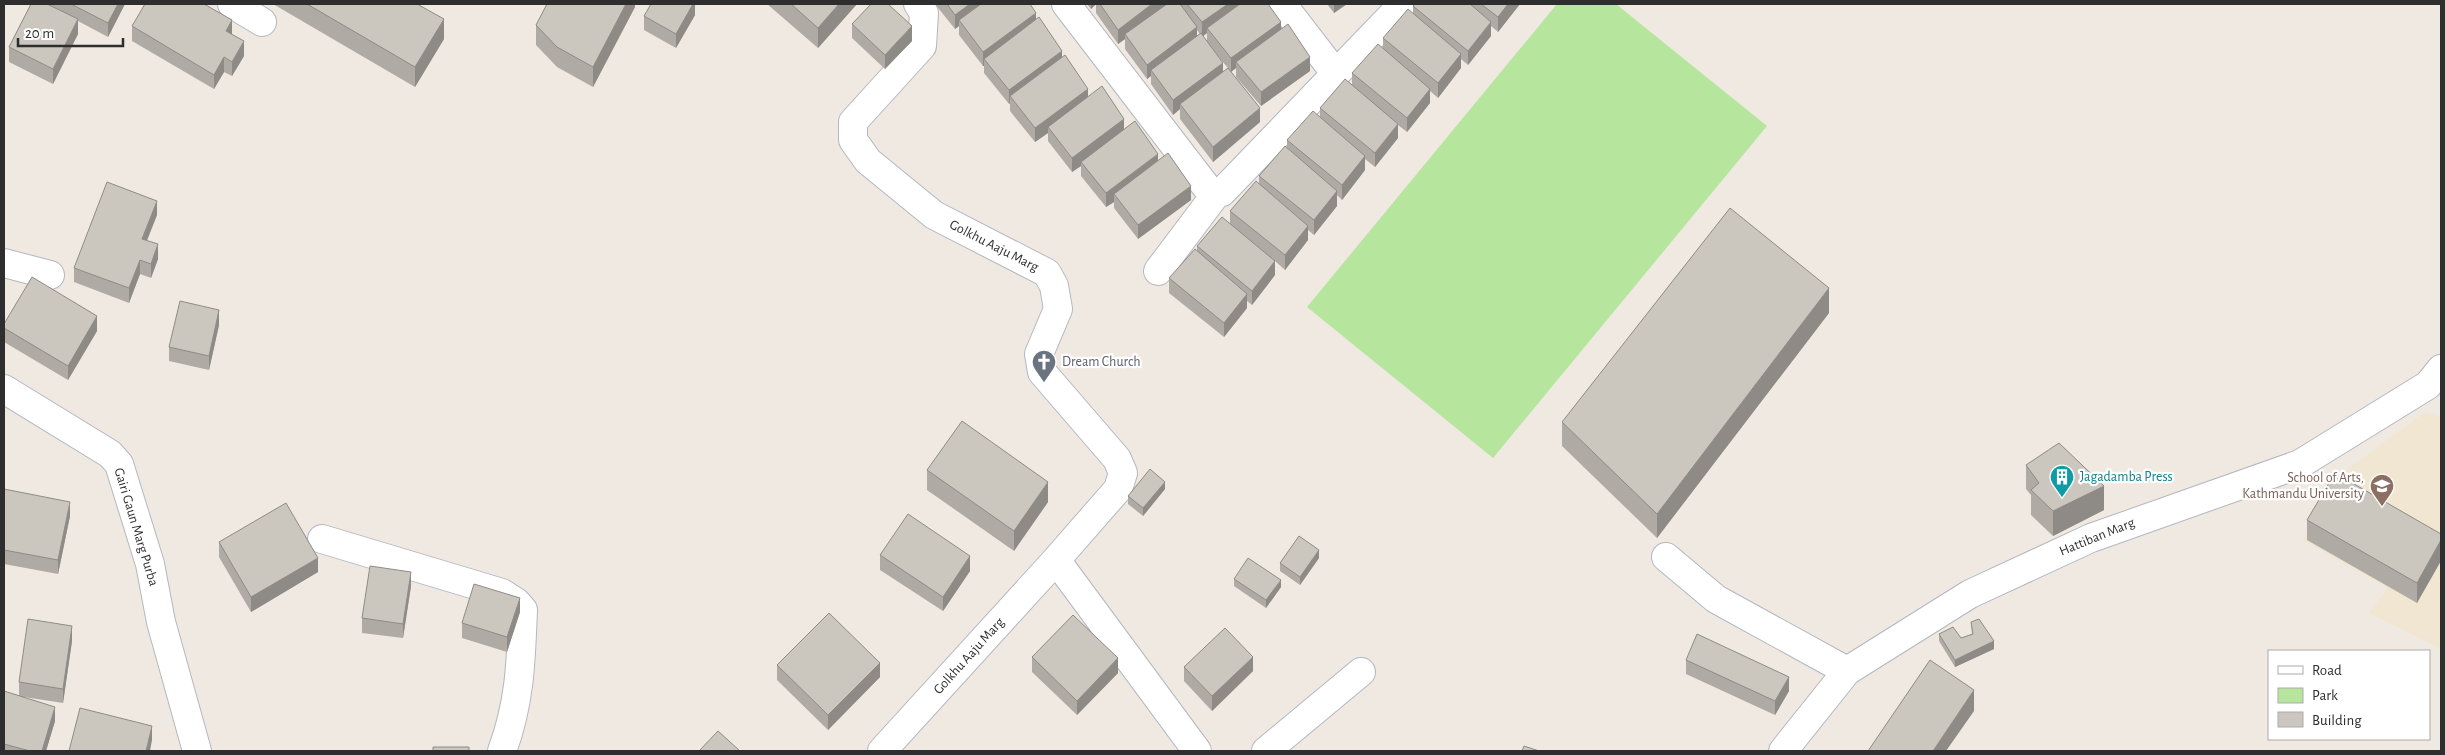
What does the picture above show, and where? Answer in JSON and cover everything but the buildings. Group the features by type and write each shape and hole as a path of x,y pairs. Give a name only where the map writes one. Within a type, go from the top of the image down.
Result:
{"street":[{"path":"232,4 262,22"},
{"name":"Golkhu Aaju Marg","path":"882,751 1118,489 1123,474 1117,459 1042,372 1039,354 1058,309 1054,286 1047,273 934,215 868,161 853,140 853,122 922,46 924,13 918,4"},
{"path":"1066,4 1210,193 1216,194 1222,192 1404,4"},
{"path":"1282,4 1336,74"},
{"path":"1158,271 1216,194"},
{"path":"4,263 50,275"},
{"name":"Hattiban Marg","path":"1783,751 1847,671 1970,594 2091,538 2300,464 2428,385 2441,369"},
{"name":"Gairi Gaun Marg Purba","path":"4,389 110,454 119,464 150,564 161,622 197,751"},
{"path":"322,539 502,594 516,602 523,610 520,672 513,722 502,751"},
{"path":"1666,557 1716,599 1847,671"},
{"path":"1056,560 1197,751"},
{"path":"1266,751 1361,672"}],"shaded area":[{"name":"School of Arts, Kathmandu University","path":"2425,412 2441,417 2441,649 2369,613 2388,588 2303,540 2343,473"}],"green space":[{"path":"1557,4 1616,4 1767,126 1493,458 1307,307"}],"place":[{"name":"Dream Church","path":"1044,383"},
{"name":"Jagadamba Press","path":"2062,498"},
{"name":"School of Arts, Kathmandu University","path":"2382,507"}]}
